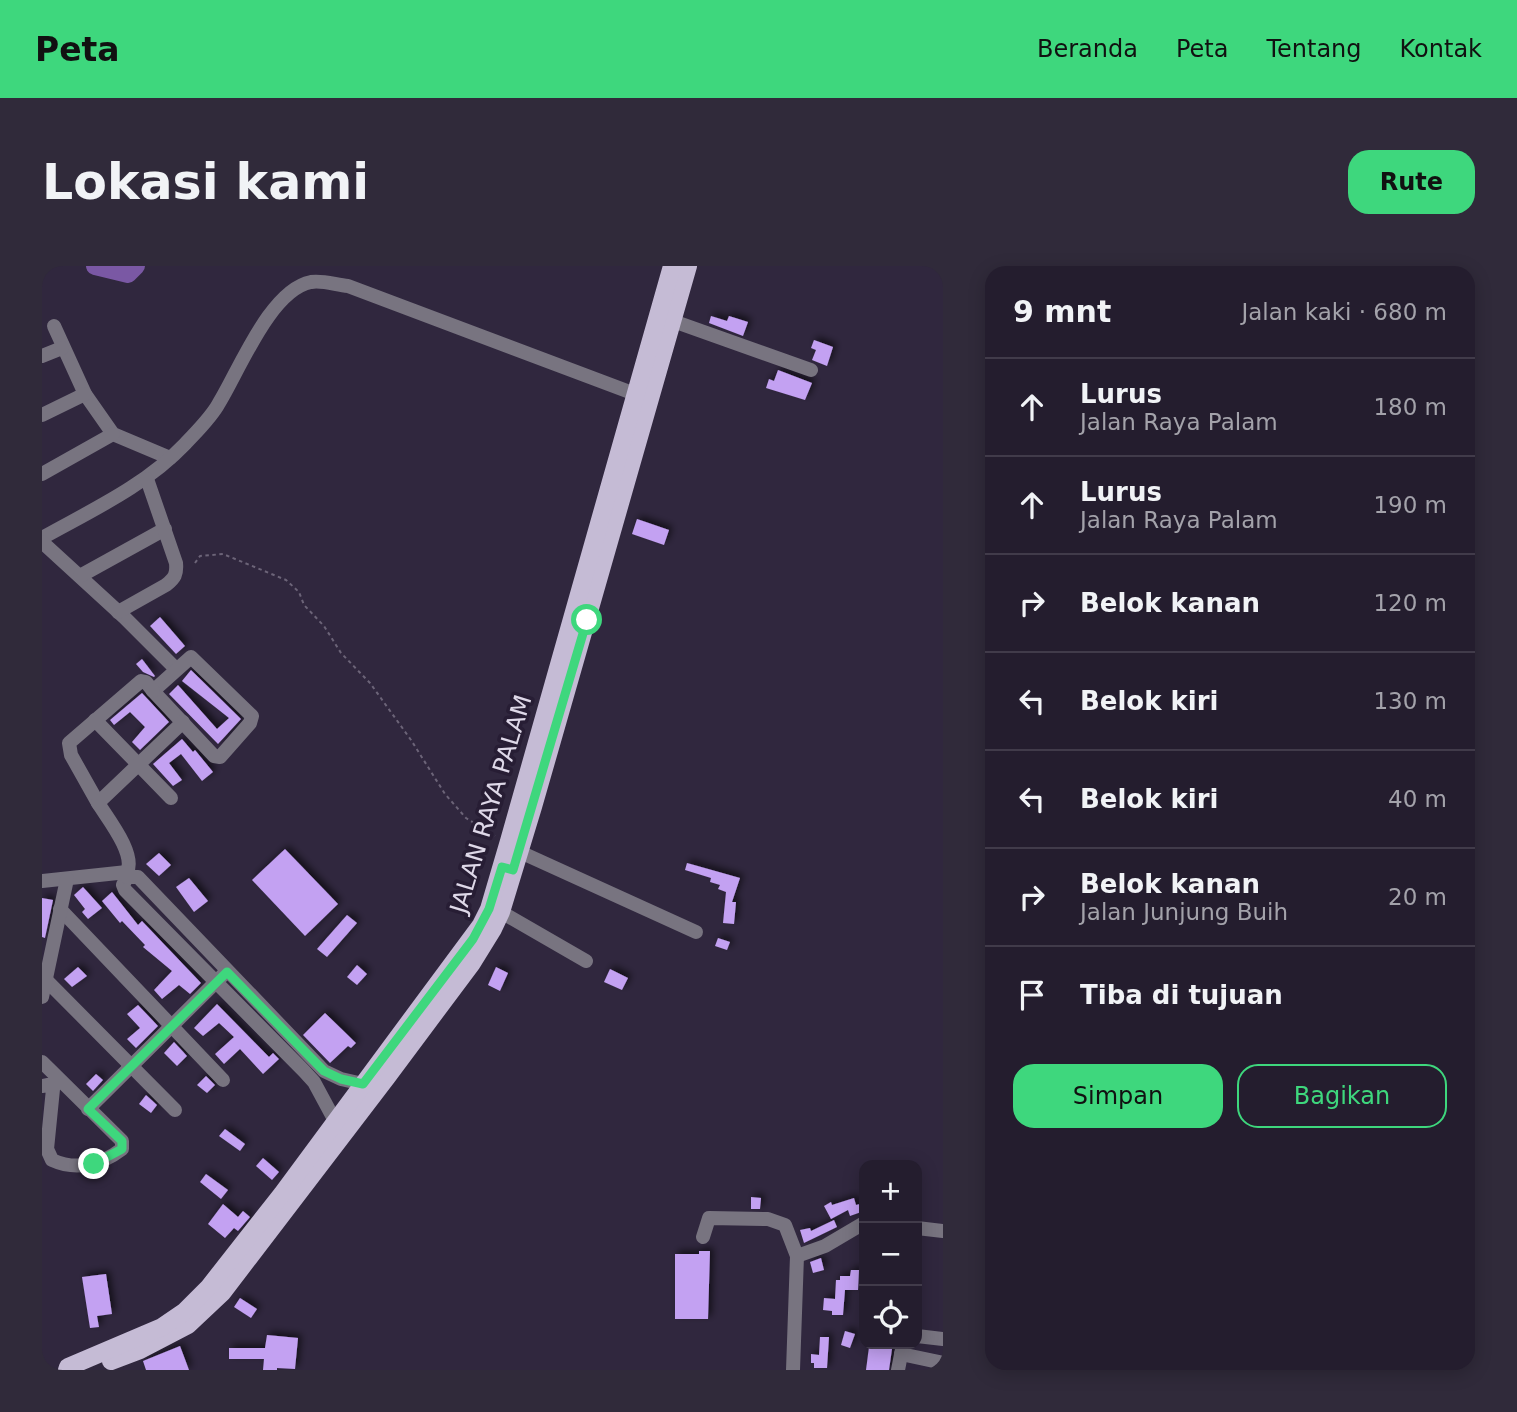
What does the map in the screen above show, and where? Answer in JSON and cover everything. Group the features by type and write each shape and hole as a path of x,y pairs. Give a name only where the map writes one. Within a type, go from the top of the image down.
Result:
{"main road":[{"name":"JALAN RAYA PALAM","path":"514,846 672,266"},
{"name":"JALAN RAYA PALAM","path":"88,1370 140,1350 196,1320 222,1293 287,1198 335,1121 473,939 507,869 688,266"},
{"name":"JALAN RAYA PALAM","path":"66,1369 162,1327 184,1312 209,1287 287,1198 472,963 501,912 507,869"}],"street":[{"path":"176,669 42,540 147,479 170,458 219,405 242,358 274,309 292,291 309,283 319,282 348,286 635,394"},
{"path":"673,321 811,370"},
{"path":"54,326 85,394 113,434 170,458"},
{"path":"42,356 62,348"},
{"path":"42,415 85,394"},
{"path":"42,474 113,434"},
{"path":"118,612 174,579 177,563 147,479"},
{"path":"80,576 164,529"},
{"path":"153,691 188,657 194,658 252,716 250,723 222,757 218,758 153,691 146,682 141,681 69,743 68,748 130,860 123,885 125,890 324,1071 341,1079 363,1084"},
{"path":"94,720 171,798"},
{"path":"98,803 183,722"},
{"path":"514,846 696,932"},
{"path":"42,881 127,874"},
{"path":"42,998 67,879"},
{"path":"60,909 223,1080"},
{"path":"501,912 586,961"},
{"path":"88,1109 221,976"},
{"path":"221,976 314,1082 335,1121"},
{"path":"46,980 175,1110"},
{"path":"42,1062 52,1085 53,1102 47,1149 52,1160 73,1166 94,1164 122,1149 122,1141 88,1109 52,1085"},
{"path":"314,1082 324,1071"},
{"path":"703,1237 709,1218 768,1219 785,1225 797,1256 793,1370"},
{"path":"797,1256 825,1245 859,1226"},
{"path":"922,1229 943,1231"},
{"path":"922,1337 943,1339"},
{"path":"898,1370 902,1349 943,1363"}],"path":[{"path":"195,563 200,556 223,554 286,580 299,592 304,605 324,626 341,653 370,683 445,794 466,818 514,846"}],"building":[{"path":"711,316 727,321 729,316 748,322 743,336 709,323"},
{"path":"814,340 833,347 827,366 812,360 816,350 811,348"},
{"path":"778,370 812,383 805,400 766,388 769,379 774,381"},
{"path":"637,519 669,530 664,545 632,534"},
{"path":"160,617 185,646 176,654 150,626"},
{"path":"142,659 154,677 143,672 136,664"},
{"path":"191,670 241,719 218,744 169,694 178,685 217,729 229,718 182,681"},
{"path":"142,693 169,722 140,750 132,742 145,727 130,712 114,725 110,720"},
{"path":"182,739 213,772 202,781 181,754 169,763 182,780 173,786 153,764"},
{"path":"285,849 338,904 305,936 252,880"},
{"path":"159,853 171,865 159,876 146,864"},
{"path":"687,863 740,878 732,902 736,902 734,924 723,923 726,892 718,889 720,885 710,882 711,878 685,870"},
{"path":"189,878 208,901 194,912 176,887"},
{"path":"83,887 102,908 88,919 82,912 85,909 74,895"},
{"path":"112,892 138,925 142,921 201,983 190,994 179,985 162,999 154,990 172,971 143,947 145,945 122,921 120,923 102,901"},
{"path":"42,898 53,900 45,938 42,937"},
{"path":"347,915 357,923 327,957 317,949"},
{"path":"718,938 730,942 727,950 715,946"},
{"path":"357,965 367,974 357,985 347,977"},
{"path":"78,967 87,976 72,987 64,979"},
{"path":"496,967 508,973 500,991 488,985"},
{"path":"610,969 628,978 622,990 604,982"},
{"path":"217,1004 269,1057 273,1053 279,1059 263,1074 240,1049 224,1064 215,1054 234,1037 219,1023 203,1036 194,1028"},
{"path":"138,1005 158,1026 136,1048 127,1039 140,1028 127,1014"},
{"path":"325,1013 356,1043 351,1048 348,1046 330,1063 303,1035"},
{"path":"174,1042 187,1056 177,1066 164,1053"},
{"path":"96,1074 103,1080 93,1091 86,1084"},
{"path":"206,1076 215,1085 207,1093 197,1085"},
{"path":"146,1095 157,1105 151,1113 139,1104"},
{"path":"225,1129 245,1144 240,1151 219,1136"},
{"path":"263,1158 279,1172 272,1180 256,1166"},
{"path":"206,1174 228,1190 221,1199 200,1182"},
{"path":"751,1197 761,1198 760,1209 751,1209"},
{"path":"854,1198 856,1205 859,1204 859,1213 850,1216 848,1210 831,1219 824,1206 831,1202 832,1205"},
{"path":"223,1204 238,1217 243,1211 250,1217 238,1231 234,1228 225,1238 208,1224"},
{"path":"834,1220 837,1227 804,1243 800,1230 810,1228 811,1231"},
{"path":"699,1251 710,1251 708,1319 675,1319 675,1254 699,1254"},
{"path":"821,1258 824,1270 813,1273 810,1262"},
{"path":"851,1270 859,1270 858,1290 845,1290 843,1315 832,1315 832,1311 823,1310 824,1298 835,1299 836,1280 840,1280 840,1276 850,1276"},
{"path":"106,1274 112,1314 97,1316 99,1327 90,1328 82,1277"},
{"path":"240,1298 257,1309 251,1318 234,1307"},
{"path":"845,1331 855,1334 850,1348 841,1345"},
{"path":"267,1335 298,1338 295,1369 263,1370 264,1359 229,1359 229,1348 265,1348"},
{"path":"820,1337 829,1337 827,1368 814,1368 814,1363 811,1363 811,1354 819,1355"},
{"path":"180,1346 189,1370 146,1370 143,1361"},
{"path":"869,1349 892,1349 889,1370 866,1370"}],"waterway":[{"path":"95,266 128,274 136,266"}],"route":[{"path":"94,1164 116,1154 123,1145 88,1109 227,972 324,1071 341,1079 363,1084 473,939 489,909 502,867 513,870 587,620"}]}
